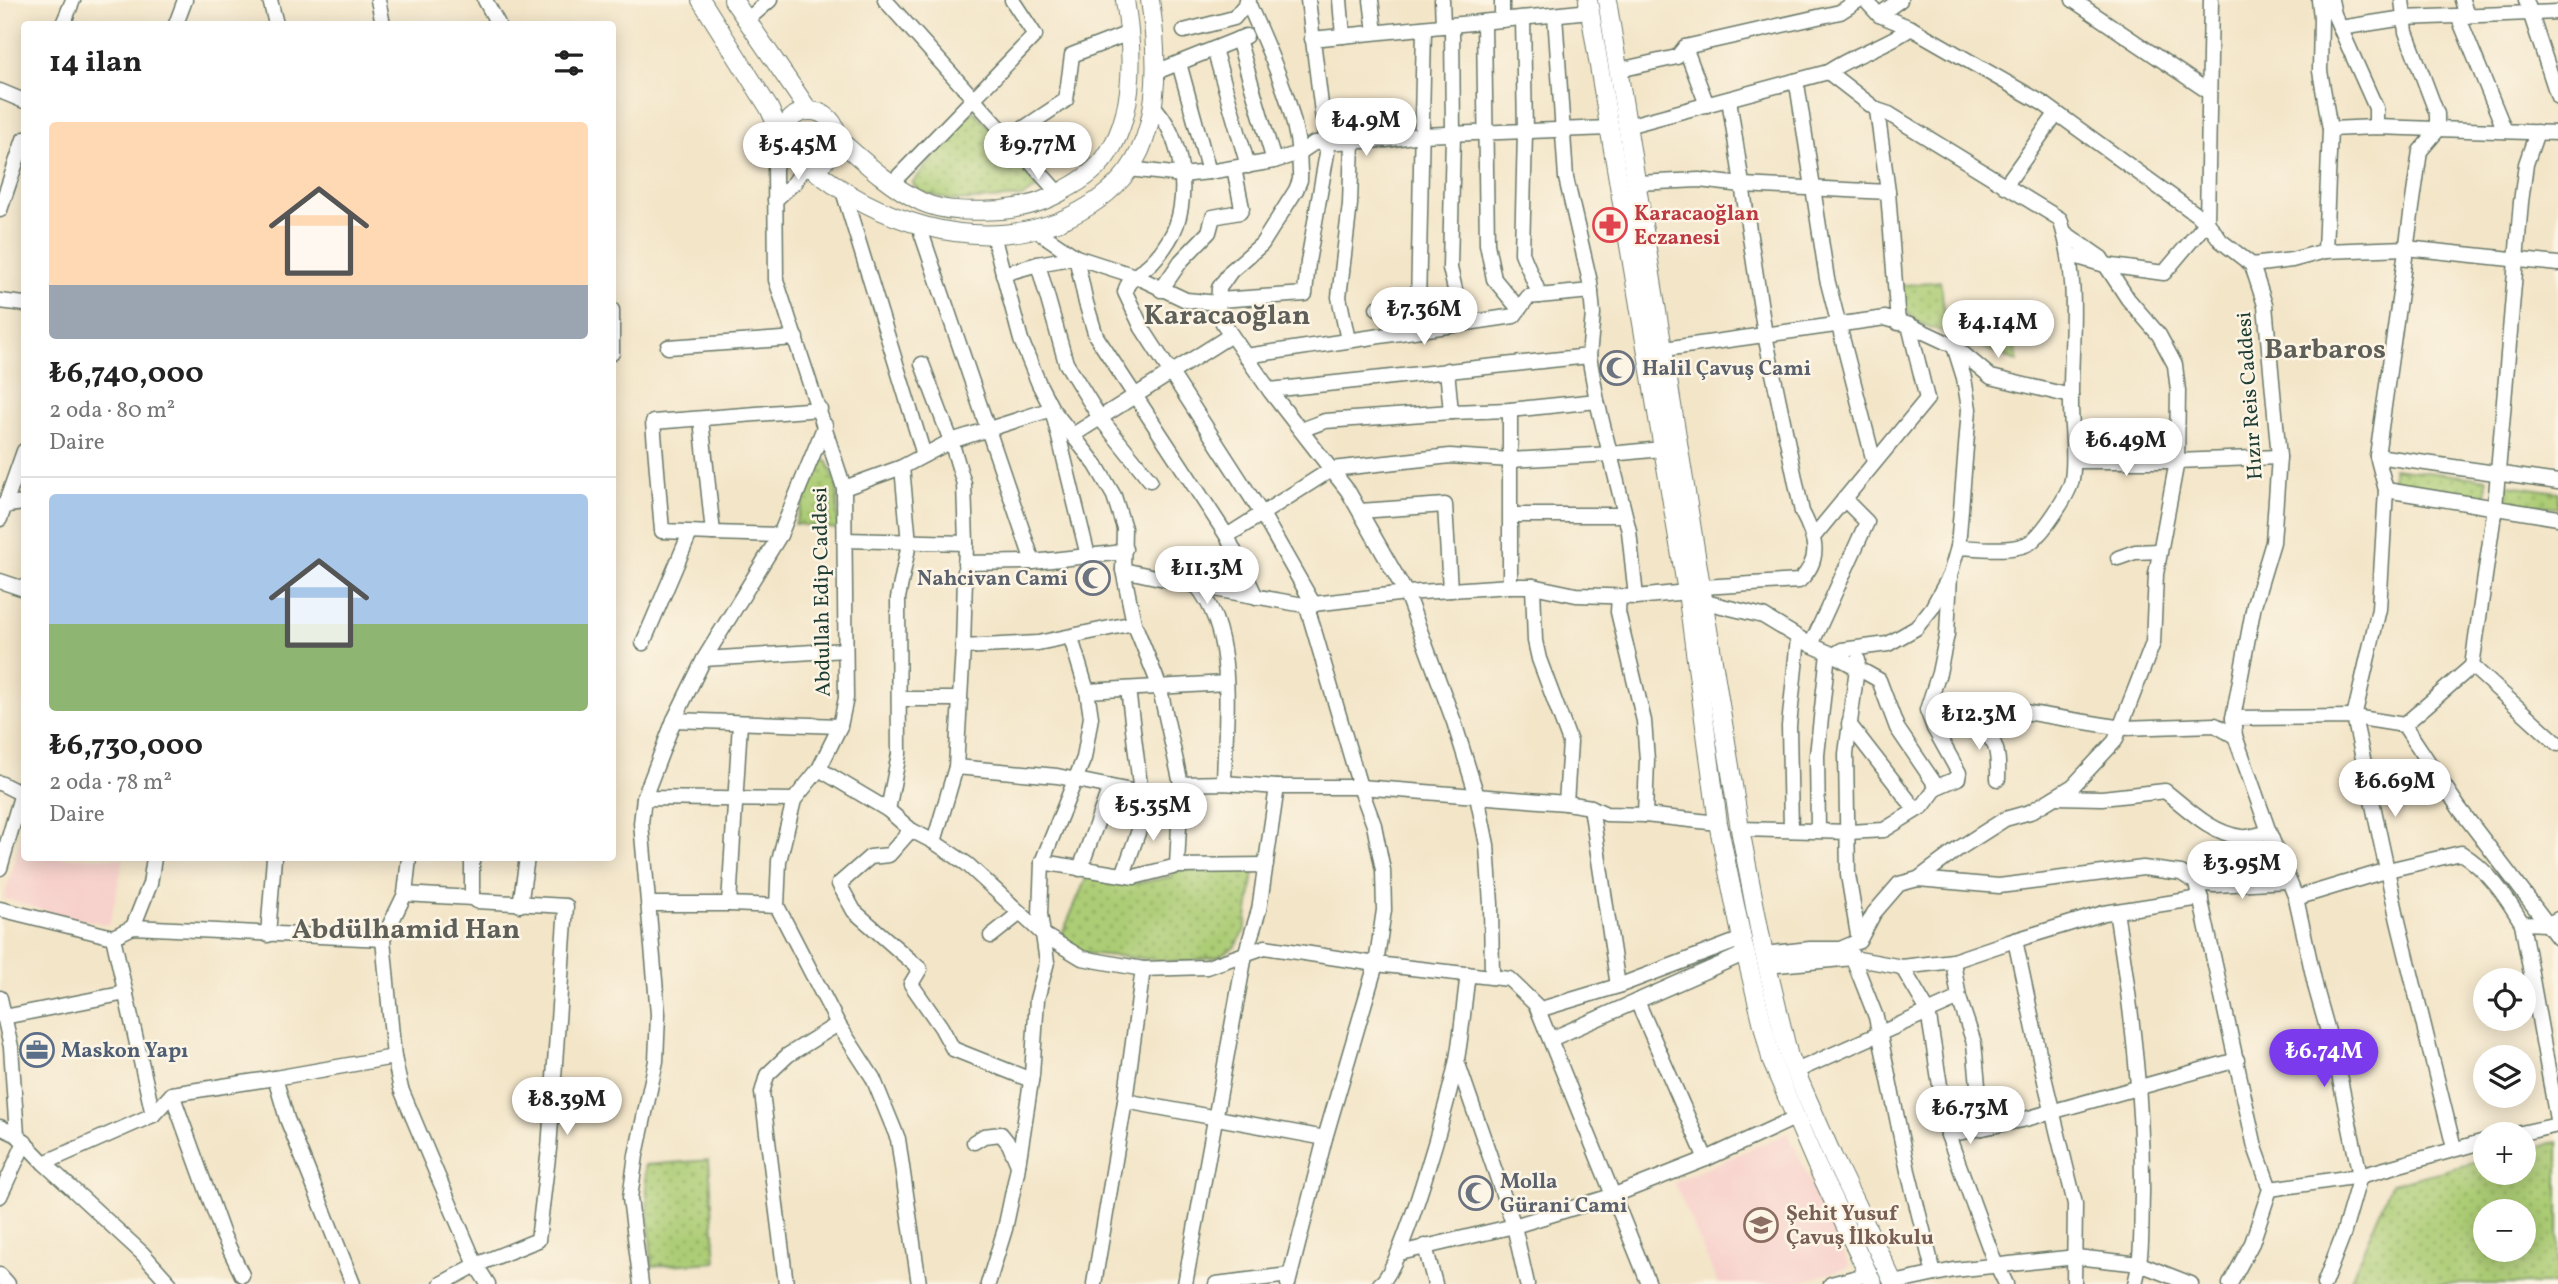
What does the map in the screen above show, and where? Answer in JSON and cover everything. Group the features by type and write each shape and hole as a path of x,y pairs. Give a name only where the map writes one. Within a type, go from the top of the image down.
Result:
{"main road":[{"path":"701,0 769,108 791,156 807,164 843,191 877,209 919,226 993,235 1036,230 1075,215 1106,194 1129,169 1146,133 1152,105 1156,40 1150,0"},
{"path":"733,0 809,111"},
{"path":"837,138 892,183 924,203 969,212 1013,209 1059,194 1082,181 1107,156 1119,132 1127,102 1131,60 1125,0"},
{"path":"1607,0 1619,70 1619,127 1662,449 1698,594 1718,823 1772,1062 1871,1279"},
{"path":"1589,5 1619,127 1637,183 1664,349 1698,594 1766,960 1789,1056 1833,1157 1894,1283"},
{"path":"784,141 784,132 793,117 809,111 825,115 832,121 837,138 835,147 824,161 807,164"}],"street":[{"path":"64,21 73,0"},
{"path":"177,21 185,0"},
{"path":"270,0 275,21"},
{"path":"378,0 382,21"},
{"path":"485,0 496,21"},
{"path":"747,20 770,0"},
{"path":"885,0 1059,194"},
{"path":"892,183 1035,35 1012,0"},
{"path":"1184,31 1234,18 1248,0"},
{"path":"1248,0 1295,119 1300,180 1262,244 1231,271 1219,288 1223,323 1270,390 1332,469 1360,511 1406,593 1454,722 1478,796 1487,845 1492,977"},
{"path":"1036,230 1076,257 1135,276 1186,300 1219,301 1305,294 1327,153 1308,0"},
{"path":"1340,0 1343,36"},
{"path":"1371,0 1375,32"},
{"path":"1442,0 1447,26 1453,135 1450,268 1463,324"},
{"path":"1502,0 1502,20"},
{"path":"1619,70 1676,57 1685,47 1840,12 1859,0"},
{"path":"1865,0 1879,15 1911,28 2044,104 2207,222 2221,241 2252,265 2292,260 2325,251 2406,248 2558,264"},
{"path":"1879,15 1900,0"},
{"path":"2073,0 2209,92"},
{"path":"2071,255 2105,265 2164,273 2207,222 2211,0"},
{"path":"2319,0 2332,15 2376,108 2376,127"},
{"path":"2402,0 2406,32 2437,114 2437,131 2420,151 2406,248 2377,456 2386,490 2378,609 2354,717 2398,920 2454,1148"},
{"path":"2462,0 2463,16 2505,131"},
{"path":"2332,15 2404,18 2463,16 2496,13 2528,3 2558,12"},
{"path":"2528,3 2558,97"},
{"path":"1312,39 1555,15 1589,5"},
{"path":"1555,15 1566,178 1591,291 1593,314 1589,356 1597,401 1629,531 1636,597"},
{"path":"2325,251 2330,129 2320,71 2332,15"},
{"path":"1523,18 1525,132 1522,253 1540,296"},
{"path":"1484,22 1487,244 1494,279 1519,309"},
{"path":"1129,169 1182,175 1275,161 1299,153 1314,143 1420,135 1619,127 1828,72 1895,39 1911,28"},
{"path":"1377,309 1418,306 1424,29"},
{"path":"1156,72 1259,31"},
{"path":"1009,138 1066,100 1072,55 1129,33"},
{"path":"1238,39 1275,161"},
{"path":"1685,47 1707,104"},
{"path":"1161,290 1181,261 1209,232 1213,217 1240,212 1242,208 1241,167 1214,49"},
{"path":"1180,63 1209,172"},
{"path":"1828,72 1877,110 1889,114 2060,219 2065,233 2071,255 2074,309 2071,396 2075,461 2072,481 2066,496 2030,542 2001,549 1958,547"},
{"path":"1794,81 1798,90 1827,279 1874,462"},
{"path":"0,91 21,100"},
{"path":"1123,570 1309,605 1406,593 1510,586 1533,586 1576,596 1636,597 1698,594 1799,581 1811,571 1814,536 1802,512 1780,418 1729,99"},
{"path":"1152,105 1161,113 1169,133 1182,175 1183,194 1178,224 1153,261 1127,282 1125,292 1142,328 1262,514 1309,605 1308,610 1360,787 1374,825 1382,870 1384,910 1376,964 1325,1138 1288,1280 1216,1284"},
{"path":"1814,536 1927,399 1903,324 1877,110"},
{"path":"2005,186 2056,114"},
{"path":"2330,129 2376,127 2558,133"},
{"path":"2404,725 2472,666 2495,507 2526,164 2537,132"},
{"name":"Abdullah Edip Caddesi","path":"784,141 775,168 776,280 844,488 846,698 840,726 819,769 794,800 779,861 777,906 838,1024 873,1079 898,1139 919,1284"},
{"path":"1348,341 1339,297 1350,204 1352,141"},
{"path":"0,210 21,148"},
{"path":"775,200 794,183 807,164"},
{"path":"1637,183 1699,180 1742,186 1888,192"},
{"path":"843,191 924,455"},
{"path":"919,226 1033,562"},
{"path":"1917,880 1958,849 2005,819 2030,811 2073,786 2115,741 2154,643 2156,574 2177,461 2178,391 2175,365 2159,335 2128,299 2101,258 2065,233"},
{"path":"993,235 1021,340 1039,384 1052,409 1096,465 1114,496 1124,528 1123,570 1134,624 1158,685 1181,785 1177,866"},
{"path":"1003,274 1076,257"},
{"path":"1076,257 1096,336 1227,536 1256,597"},
{"path":"1038,264 1066,363 1101,418 1150,480"},
{"name":"Hızır Reis Caddesi","path":"2252,265 2265,305 2279,457 2273,542 2254,605 2233,718 2235,736 2287,881 2296,898 2316,989 2336,1060 2360,1176"},
{"path":"1246,356 1514,316 1528,297 1591,291"},
{"path":"0,301 21,304"},
{"path":"1664,349 1885,318 1954,346 1991,377 2071,396"},
{"path":"1073,435 1231,335"},
{"path":"668,347 796,338"},
{"path":"1831,654 1888,644 1916,628 1932,608 1950,575 1958,547 1969,409 1964,378 1954,346"},
{"path":"1270,390 1589,356"},
{"path":"922,364 964,484 966,543 956,767 934,842"},
{"path":"1447,370 1451,412"},
{"path":"1301,430 1325,421 1510,410 1597,401"},
{"path":"780,535 662,531 653,422 820,409"},
{"path":"844,488 902,467 951,441 1052,409"},
{"path":"1052,409 1088,556"},
{"path":"1510,410 1510,586"},
{"path":"701,419 713,533"},
{"path":"641,1284 630,1198 656,1061 658,1014 641,823 644,798 674,720 704,659 780,535 825,425"},
{"path":"1227,536 1332,469 1450,456 1511,460 1662,449"},
{"path":"2377,456 2558,482"},
{"path":"2075,461 2279,457"},
{"path":"0,519 21,459"},
{"path":"888,810 899,754 898,598 909,543 902,467"},
{"path":"2386,490 2558,518"},
{"path":"1791,830 1789,726 1804,642 1867,522 1844,499"},
{"path":"3,505 21,503"},
{"path":"1360,511 1446,505 1450,590"},
{"path":"1511,515 1625,515"},
{"path":"643,643 690,533"},
{"path":"844,540 966,543"},
{"path":"965,563 1033,562 1115,553 1125,548"},
{"path":"2118,558 2135,552 2159,551"},
{"path":"1740,829 1849,832 1884,830 1901,821 1915,808 1923,806 1937,787 1958,778 1959,773 1934,728 1927,709 1939,673 1947,635 1950,575"},
{"path":"0,580 21,588"},
{"path":"1197,586 1221,635 1226,683 1224,783"},
{"path":"1533,586 1537,650 1570,742 1566,803"},
{"path":"1698,594 1754,612 1804,642 1879,680 1897,728 1937,787"},
{"path":"1619,596 1618,612 1644,721 1647,760 1645,815"},
{"path":"963,647 1038,643 1134,624"},
{"path":"988,1284 1005,1229 1018,1166 1031,1080 1037,999 1047,962 1040,914 1042,862 1084,758 1091,717 1087,691 1071,638"},
{"path":"1865,648 1857,667 1846,754 1848,875 1853,948 1876,1017 1908,1171 1934,1274"},
{"path":"704,659 845,650"},
{"path":"1818,830 1817,755 1831,654"},
{"path":"2472,666 2558,744"},
{"path":"1087,691 1226,683"},
{"path":"1124,875 1146,796 1128,689"},
{"path":"900,699 960,699"},
{"path":"1934,728 2018,711 2122,728 2215,725 2235,736"},
{"path":"2233,718 2354,717 2404,725 2459,808 2553,921 2558,938"},
{"path":"674,720 840,726"},
{"path":"1973,720 1994,741 1998,779"},
{"path":"729,904 740,723"},
{"path":"1849,724 1915,808"},
{"path":"956,767 1057,776 1181,804"},
{"path":"819,769 888,810 911,830 967,864 1044,935 1083,958 1143,969 1207,967 1265,947 1376,964 1509,979 1536,1005 1649,1284"},
{"path":"0,783 21,789"},
{"path":"1181,785 1224,783 1277,787 1360,787 1566,803 1591,807 1606,814 1645,815 1718,823"},
{"path":"1080,869 1110,787"},
{"path":"1185,1284 1245,955 1259,911 1277,787"},
{"path":"2054,797 2102,799 2165,791 2201,820 2224,832 2244,837 2269,832"},
{"path":"0,868 21,797"},
{"path":"644,798 794,800"},
{"path":"1591,807 1618,986"},
{"path":"911,830 889,855 870,857 839,884 854,911 920,969 911,984 953,1049 1031,1080"},
{"path":"2296,898 2388,870 2460,853 2475,862 2500,886 2522,923 2558,1125 2536,1130"},
{"path":"133,927 150,884 154,861"},
{"path":"268,935 274,861"},
{"path":"409,861 405,894 383,939 394,1057 401,1089 476,1265 488,1284"},
{"path":"472,861 472,898"},
{"path":"520,905 527,861"},
{"path":"1042,862 1080,869 1086,867 1134,877 1177,866 1266,865"},
{"path":"1853,948 1874,913 1899,884 1917,880 1999,886 2143,867 2181,873 2197,883 2287,881"},
{"path":"2197,883 2255,1147 2270,1189 2252,1243 2230,1284"},
{"path":"405,894 472,898 476,901 520,905 566,906 549,1149 538,1240 476,1265 441,1284"},
{"path":"1766,960 1853,948 1902,967 1953,961 2116,911 2201,898"},
{"path":"649,904 777,906"},
{"path":"0,909 113,937 133,927 383,939"},
{"path":"2116,911 2131,1007 2142,1134 2140,1264 2135,1284"},
{"path":"991,936 1020,914"},
{"path":"2522,923 2553,921"},
{"path":"113,937 153,1115"},
{"path":"2015,940 2075,1204 2074,1284"},
{"path":"1538,1010 1744,946"},
{"path":"1551,1039 1637,1000 1744,946"},
{"path":"1953,961 1959,998 1974,1043 1982,1128"},
{"path":"1902,967 1928,1011 1948,1135 2006,1284"},
{"path":"1094,1284 1125,1101 1143,969"},
{"path":"1383,1283 1400,1253 1457,1061 1468,974"},
{"path":"2,1016 126,993"},
{"path":"0,998 11,1048 21,1139 0,1196"},
{"path":"1796,1071 1959,998"},
{"path":"1637,1000 1706,1159"},
{"path":"786,1284 762,1093 768,1075 788,1055 838,1024"},
{"path":"44,1163 153,1115 172,1094 394,1057"},
{"path":"1948,1135 2053,1112 2238,1060"},
{"path":"1457,1061 1514,1226 1527,1284"},
{"path":"275,1078 287,1119 354,1284"},
{"path":"172,1094 223,1235 242,1275"},
{"path":"1125,1101 1325,1138"},
{"path":"1400,1253 1514,1226 1612,1196 1706,1159 1797,1117"},
{"path":"0,1127 21,1139 142,1253 170,1284"},
{"path":"974,1142 984,1136 1000,1134 1009,1144 1018,1166"},
{"path":"2270,1189 2360,1176 2473,1144"},
{"path":"2324,1284 2343,1235 2360,1176"},
{"path":"1425,1245 1435,1284"},
{"path":"1894,1283 1996,1264 2076,1257 2140,1264 2191,1284"},
{"path":"0,1275 8,1284"},
{"path":"1831,1284 1871,1279"}],"shaded area":[{"path":"21,839 21,861 123,861 109,925 50,912 4,898"},
{"name":"Şehit Yusuf Çavuş İlkokulu","path":"1788,1133 1850,1267 1794,1284 1718,1284 1674,1182"}],"green space":[{"path":"973,110 1040,186 1022,197 955,201 921,192 912,183"},
{"path":"1940,281 1945,314 2008,311 2018,362 1917,322 1905,308 1897,286"},
{"path":"821,459 828,462 837,488 838,529 795,524"},
{"path":"2393,468 2487,479 2486,499 2394,488"},
{"path":"2503,484 2558,492 2558,507 2501,502"},
{"path":"1255,865 1245,931 1235,947 1217,957 1181,962 1083,953 1060,939 1087,876 1140,883 1169,877 1182,867"},
{"path":"2558,1142 2558,1284 2349,1284 2391,1184 2473,1163 2473,1185 2536,1185 2536,1148"},
{"path":"709,1160 716,1262 652,1266 645,1165"}],"place":[{"name":"Karacaoğlan Eczanesi","path":"1610,225"},
{"name":"Halil Çavuş Cami","path":"1617,368"},
{"name":"Nahcivan Cami","path":"1093,578"},
{"name":"Maskon Yapı","path":"37,1050"},
{"name":"Molla Gürani Cami","path":"1476,1193"},
{"name":"Şehit Yusuf Çavuş İlkokulu","path":"1761,1225"}],"district":[{"name":"Karacaoğlan","path":"1227,314"},
{"name":"Barbaros","path":"2325,348"},
{"name":"Abdülhamid Han","path":"406,928"}]}
